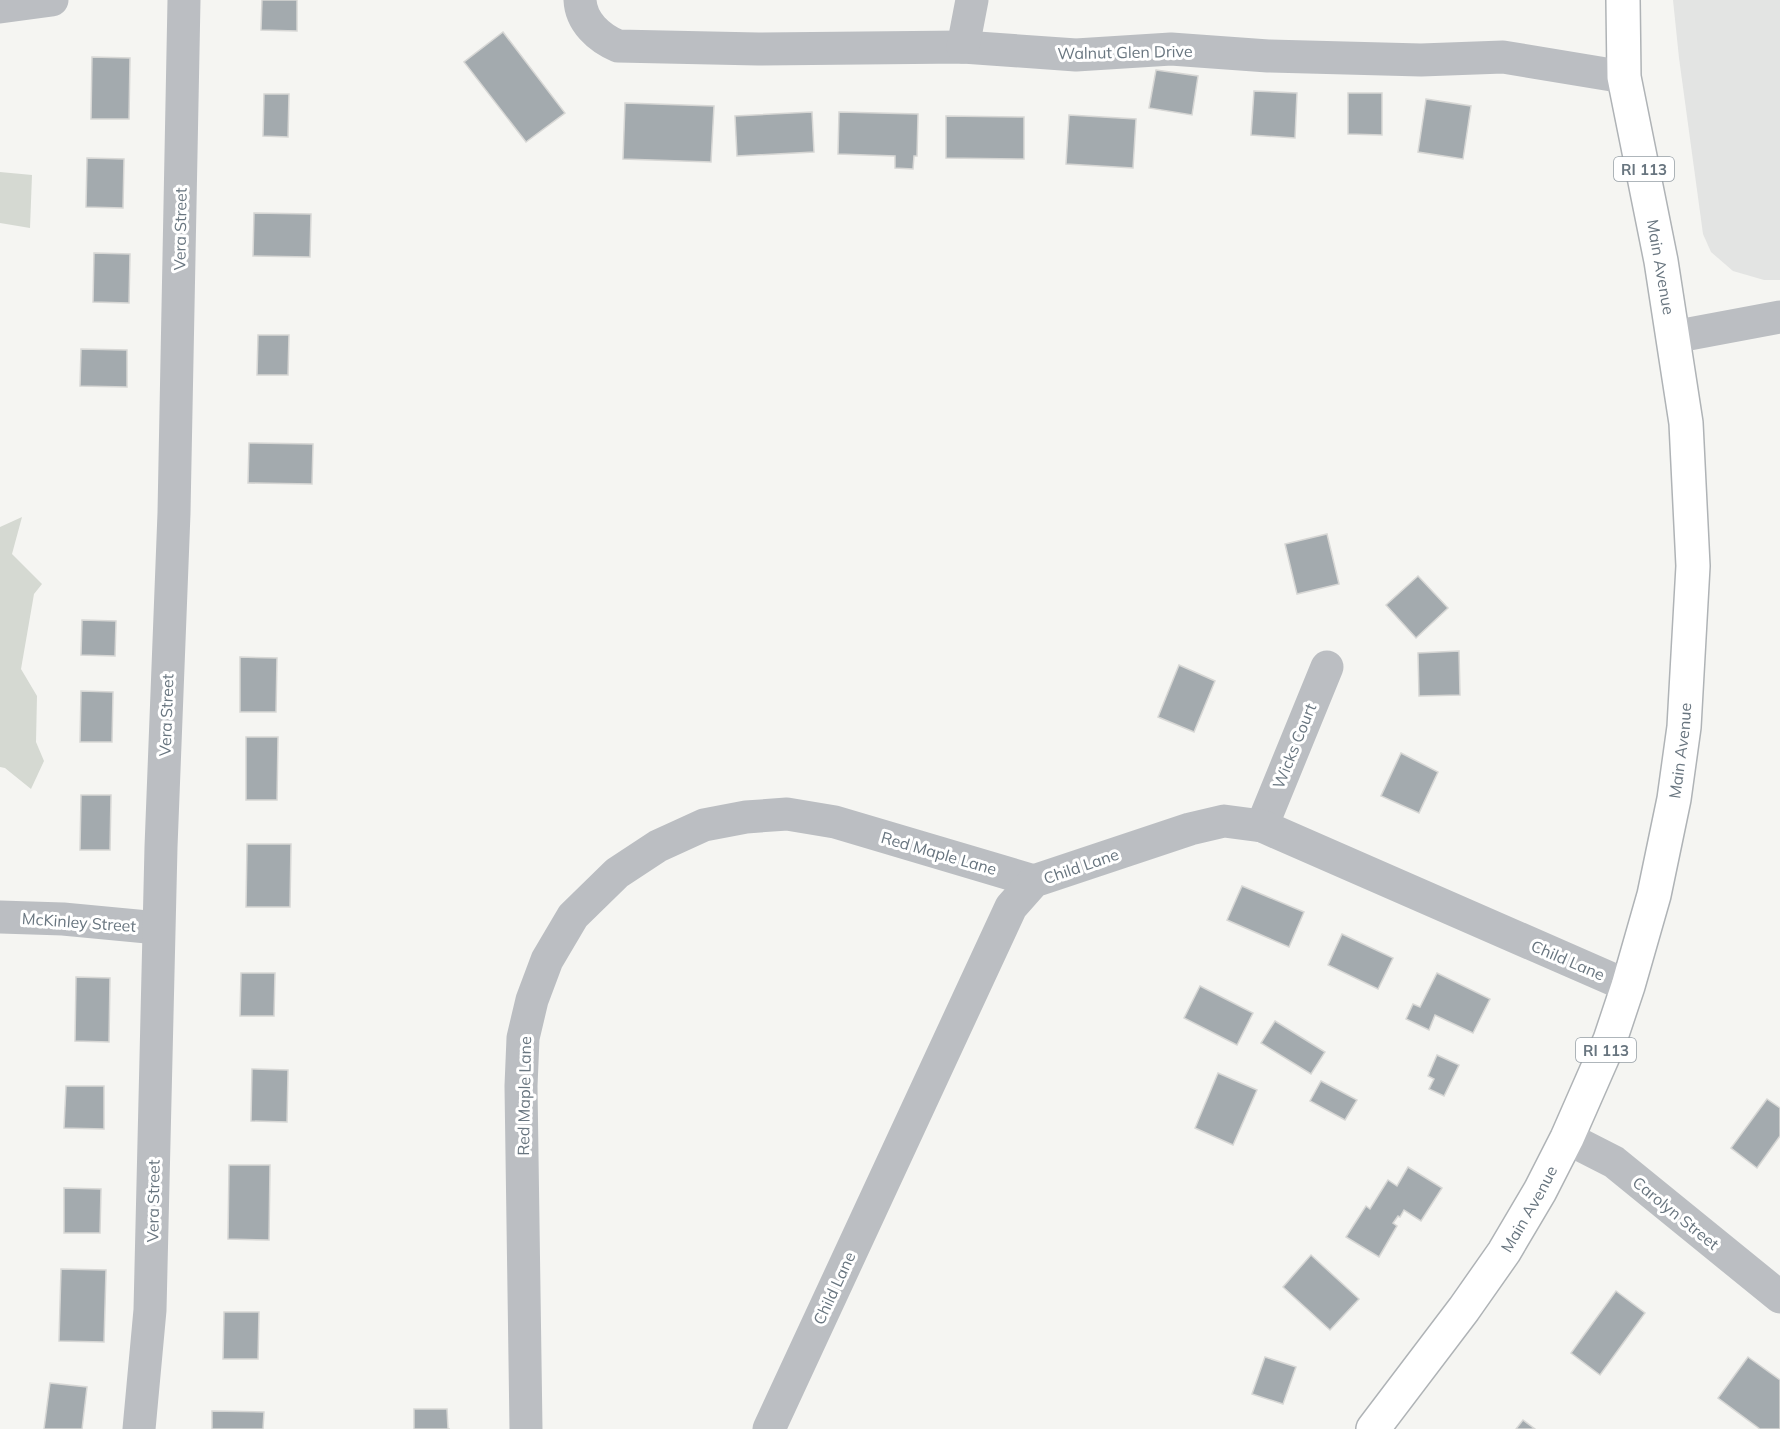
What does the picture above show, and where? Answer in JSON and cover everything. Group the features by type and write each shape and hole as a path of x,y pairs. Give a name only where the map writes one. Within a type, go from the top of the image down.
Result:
{"main road":[{"name":"Main Avenue","path":"1374,1429 1504,1252 1540,1191 1567,1138 1610,1040 1628,986 1654,894 1674,798 1684,727 1694,566 1686,423 1657,238 1624,77 1623,0"}],"street":[{"path":"0,7 52,0"},
{"name":"Vera Street","path":"140,1429 150,1310 158,928 174,513 184,0"},
{"path":"963,47 972,0"},
{"name":"Walnut Glen Drive","path":"586,14 608,42 618,46 758,49 963,47 1076,55 1171,49 1268,56 1421,60 1503,57 1624,77"},
{"path":"1673,337 1780,317"},
{"name":"Wicks Court","path":"1262,826 1326,666"},
{"name":"Red Maple Lane","path":"526,1429 521,1086 523,1038 532,1000 547,960 573,916 617,873 658,846 704,825 746,817 787,814 835,822 1034,882"},
{"name":"Child Lane","path":"769,1429 1011,907 1034,882 1190,829 1224,821 1262,826 1628,986"},
{"name":"McKinley Street","path":"0,916 158,928"},
{"name":"Carolyn Street","path":"1567,1138 1614,1162 1780,1297"}],"shaded area":[{"path":"1673,0 1780,0 1780,280 1764,280 1733,271 1711,252 1703,234"},
{"path":"0,172 32,175 30,228 0,223"},
{"path":"22,517 12,554 42,584 34,594 21,669 37,696 36,742 44,761 31,789 5,768 0,767 0,527"}],"building":[{"path":"262,0 297,0 297,31 261,30"},
{"path":"503,32 565,113 526,142 464,62"},
{"path":"92,57 130,58 129,119 91,119"},
{"path":"1156,70 1198,76 1192,115 1149,108"},
{"path":"1254,91 1297,93 1295,138 1251,135"},
{"path":"1348,93 1382,93 1382,135 1348,134"},
{"path":"264,94 289,94 288,137 263,136"},
{"path":"1426,99 1471,106 1463,159 1418,152"},
{"path":"625,103 714,106 711,162 623,159"},
{"path":"812,112 814,152 737,156 735,116"},
{"path":"839,112 918,114 917,156 914,156 913,169 895,168 895,156 838,154"},
{"path":"1069,115 1136,119 1133,168 1066,164"},
{"path":"946,116 1024,117 1024,159 946,158"},
{"path":"87,158 124,159 123,208 86,207"},
{"path":"254,213 311,214 310,257 253,256"},
{"path":"94,253 130,254 129,303 93,302"},
{"path":"258,335 289,335 288,375 257,375"},
{"path":"81,349 127,350 127,387 80,386"},
{"path":"249,443 313,444 312,484 248,483"},
{"path":"1327,534 1339,584 1297,594 1285,544"},
{"path":"1418,576 1448,608 1416,638 1386,605"},
{"path":"82,620 116,621 115,656 81,655"},
{"path":"1459,651 1460,695 1419,696 1418,653"},
{"path":"240,657 277,658 276,712 240,712"},
{"path":"1179,665 1215,681 1194,732 1158,717"},
{"path":"81,691 113,692 112,742 80,742"},
{"path":"246,737 278,737 277,800 246,800"},
{"path":"1401,753 1438,772 1419,813 1381,796"},
{"path":"81,795 111,795 110,850 80,850"},
{"path":"247,844 291,844 290,907 246,907"},
{"path":"1242,886 1304,912 1289,947 1227,920"},
{"path":"1342,934 1393,958 1378,989 1328,965"},
{"path":"241,973 275,973 274,1016 240,1016"},
{"path":"1437,973 1490,999 1473,1033 1435,1015 1429,1030 1406,1019 1413,1004 1420,1007"},
{"path":"76,977 110,978 109,1042 75,1041"},
{"path":"1200,986 1253,1013 1237,1045 1184,1018"},
{"path":"1275,1021 1325,1052 1311,1074 1261,1043"},
{"path":"1437,1055 1459,1065 1444,1096 1429,1089 1434,1079 1428,1076"},
{"path":"252,1069 288,1070 287,1122 251,1121"},
{"path":"1218,1073 1257,1090 1233,1145 1195,1128"},
{"path":"1321,1081 1357,1100 1345,1120 1310,1101"},
{"path":"66,1086 104,1086 104,1129 64,1128"},
{"path":"1767,1099 1780,1108 1780,1136 1757,1168 1731,1148"},
{"path":"229,1165 270,1165 269,1240 228,1239"},
{"path":"1408,1167 1442,1188 1421,1221 1404,1210 1400,1217 1398,1216 1393,1223 1397,1226 1379,1257 1346,1237 1366,1206 1370,1209 1388,1180 1397,1186"},
{"path":"64,1188 101,1189 100,1233 64,1233"},
{"path":"1311,1255 1359,1299 1330,1330 1283,1287"},
{"path":"61,1269 106,1270 104,1342 59,1341"},
{"path":"1616,1291 1645,1313 1600,1375 1571,1353"},
{"path":"224,1312 259,1312 258,1359 223,1359"},
{"path":"1265,1357 1296,1367 1283,1404 1252,1394"},
{"path":"1748,1357 1780,1380 1780,1429 1760,1429 1718,1398"},
{"path":"50,1383 87,1387 82,1429 44,1429"},
{"path":"414,1409 447,1409 448,1429 414,1429"},
{"path":"212,1411 264,1412 263,1429 212,1429"},
{"path":"1523,1420 1535,1429 1516,1429"}]}
